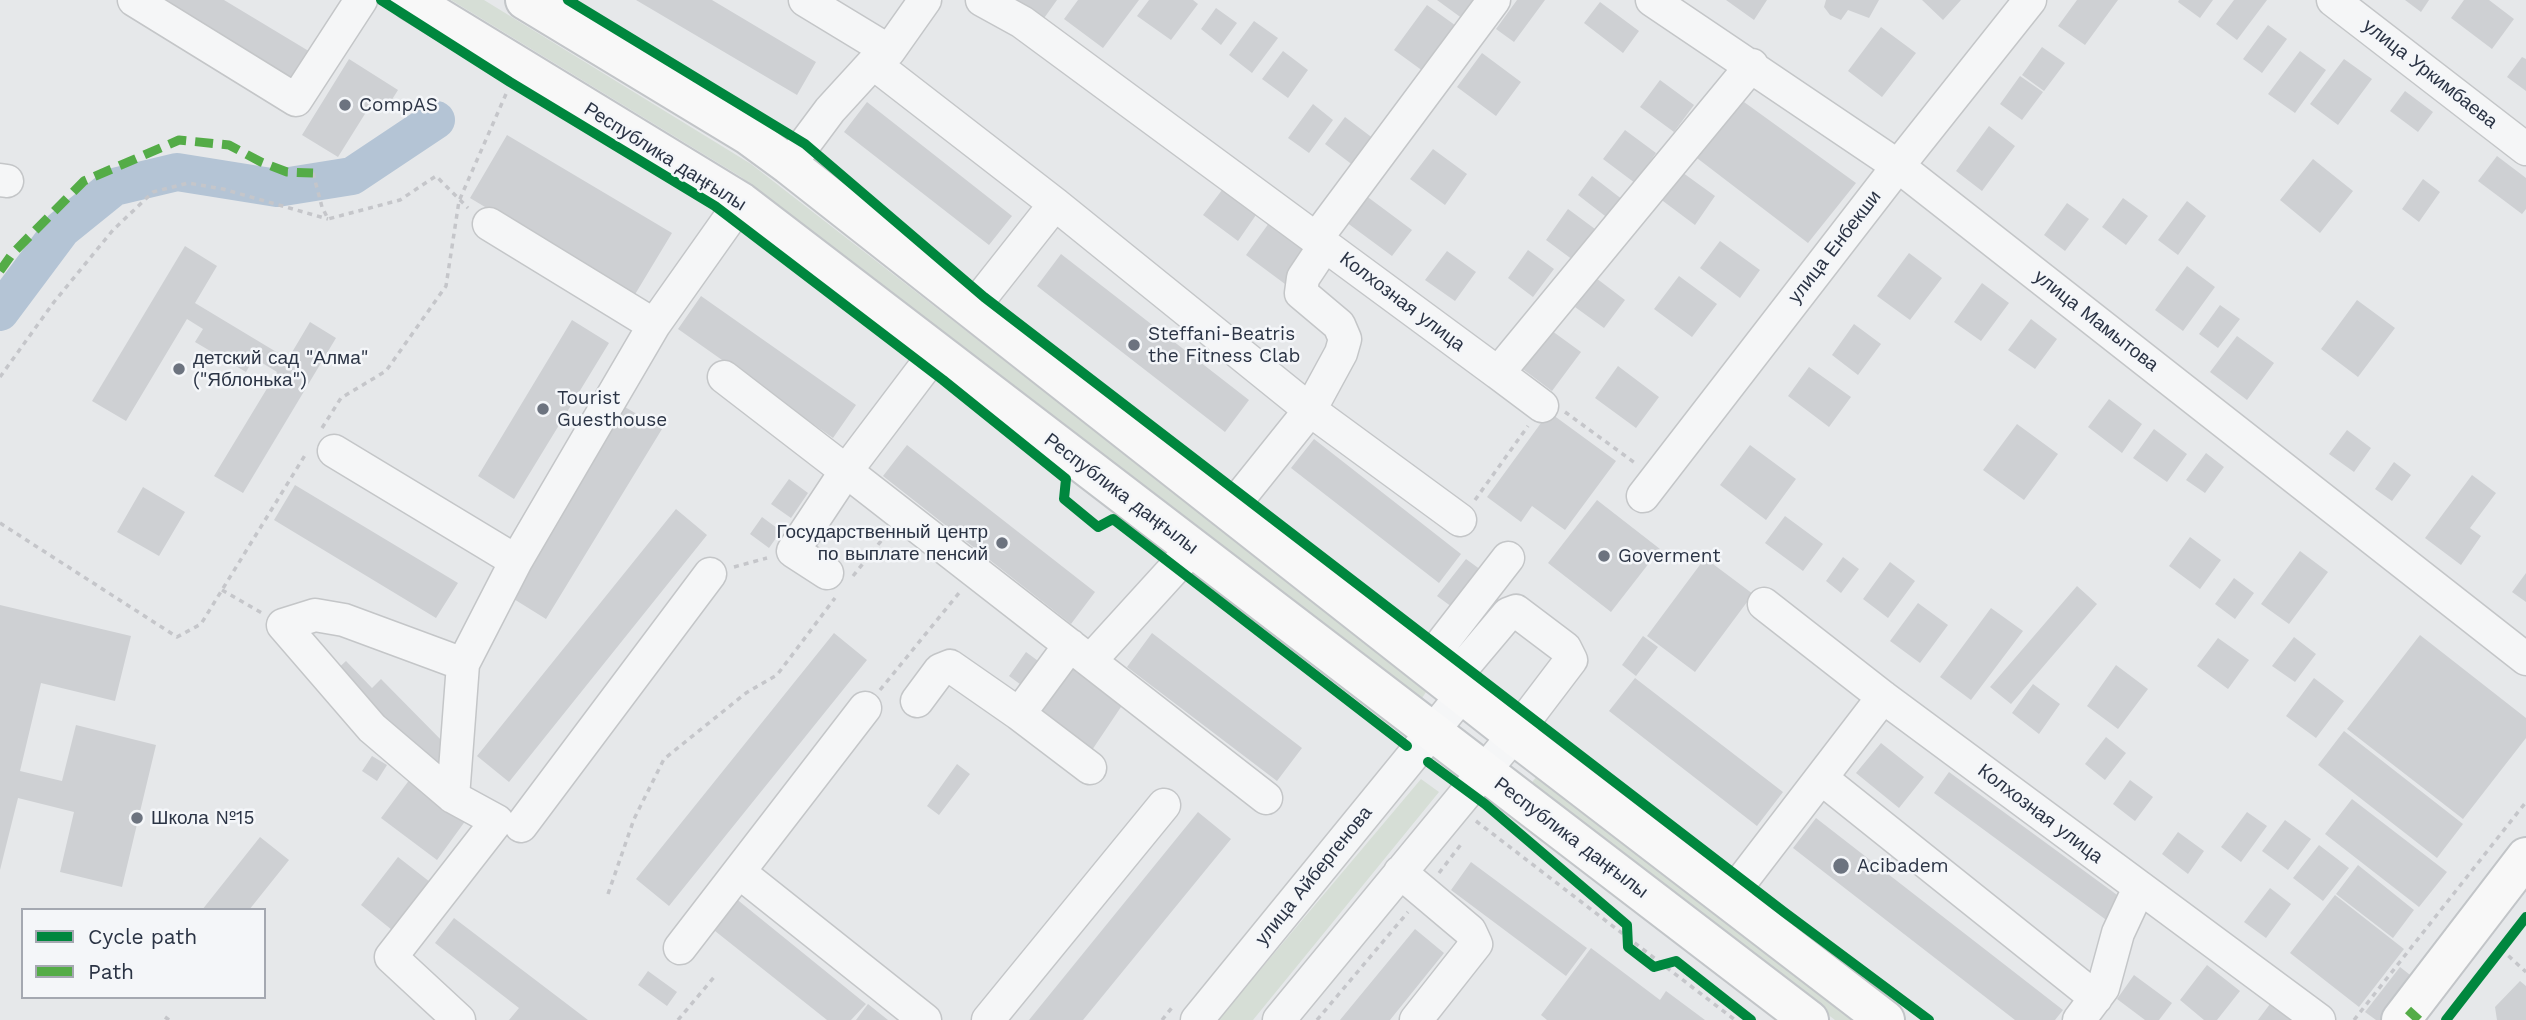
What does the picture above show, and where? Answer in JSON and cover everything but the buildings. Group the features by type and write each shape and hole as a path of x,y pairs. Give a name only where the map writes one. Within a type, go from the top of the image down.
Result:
{"main road":[{"name":"Республика даңғылы","path":"410,0 741,202 1809,1020"},
{"path":"525,0 755,139 1446,681 1885,1020"},
{"path":"2410,1017 2526,857"}],"street":[{"path":"134,0 296,100 362,0"},
{"path":"805,0 881,57 1055,204 1310,410 1460,520"},
{"path":"789,165 830,110 881,57 925,0"},
{"name":"Колхозная улица","path":"982,0 1023,22 1542,407"},
{"path":"1229,511 1310,410 1340,354 1345,339 1339,325 1301,293 1303,278 1320,242 1494,0"},
{"name":"улица Мамытова","path":"1653,0 1898,166 2526,659"},
{"name":"улица Енбекши","path":"1650,488 1898,166 2030,0"},
{"name":"улица Уркимбаева","path":"2333,0 2526,149"},
{"path":"1498,373 1752,65"},
{"path":"453,797 463,664 516,561 654,325 741,202"},
{"path":"972,309 1055,204"},
{"path":"489,224 654,325"},
{"path":"836,585 793,551 846,471 936,352"},
{"path":"724,377 1266,798"},
{"path":"322,442 516,561"},
{"path":"1019,714 1192,549"},
{"path":"1446,681 1508,558"},
{"path":"521,826 710,574"},
{"name":"Колхозная улица","path":"1764,604 1883,697 2319,1020"},
{"path":"1279,1020 1484,771 1571,660 1565,648 1517,611 1508,614 1446,681"},
{"path":"459,1020 391,957 497,821 453,797 372,728 283,625 315,615 344,620 463,664"},
{"path":"917,701 940,670 950,666 1090,768"},
{"name":"улица Айбергенова","path":"1197,1020 1432,732 1446,681"},
{"path":"1728,899 1883,697"},
{"path":"680,948 865,708"},
{"path":"1821,778 2087,1009 2103,988 2118,933 2139,888"},
{"path":"988,1020 1164,805"},
{"path":"739,872 925,1020"},
{"path":"1400,872 1470,931 1476,944 1416,1020"}],"path":[{"path":"0,523 177,637 201,624 322,442 341,398 386,371 446,286 459,201 506,92"},
{"path":"314,175 321,207 328,219"},
{"path":"0,377 54,302 105,241 153,192 188,183 223,189 328,219 400,200 436,176 459,201 489,224"},
{"path":"1460,520 1542,407 1556,405 1650,488"},
{"path":"608,894 634,820 664,759 746,693 777,675 836,585 902,514"},
{"path":"710,574 793,551"},
{"path":"865,708 976,572"},
{"path":"222,590 283,625"},
{"path":"2354,1020 2526,802"},
{"path":"1470,815 1628,937"},
{"path":"1317,1020 1424,893 1462,842"},
{"path":"1597,899 1628,925 1628,947 1654,967 1676,961 1751,1020"},
{"path":"2493,959 2510,938"},
{"path":"2501,949 2526,972"},
{"path":"1664,965 1735,1020"},
{"path":"678,1020 715,975"}],"shaded area":[{"path":"451,0 484,0 751,164 1428,689 1420,701 741,177"},
{"path":"1537,776 1857,1020 1835,1020 1529,786"},
{"path":"1421,779 1439,792 1253,1020 1218,1020"}],"waterway":[{"path":"0,312 62,229 114,187 177,172 277,188 352,176 436,120"}],"marked path":[{"path":"0,271 12,254 84,181 179,140 229,145 287,172 313,173"},
{"path":"2408,1010 2419,1020"}],"cycle path":[{"path":"381,0 715,206 943,380 1066,479 1064,499 1098,527 1113,519 1407,746"},
{"path":"568,0 805,144 984,297 1784,912 1929,1020"},
{"path":"1428,762 1485,804 1627,925 1628,947 1654,967 1676,961 1751,1020"},
{"path":"2446,1020 2526,917"}],"place":[{"name":"CompAS","path":"345,105"},
{"name":"Steffani-Beatris the Fitness Clab","path":"1134,345"},
{"name":"детский сад \"Алма\" (\"Яблонька\")","path":"179,369"},
{"name":"Tourist Guesthouse","path":"543,409"},
{"name":"Государственный центр по выплате пенсий","path":"1002,543"},
{"name":"Goverment","path":"1604,556"},
{"name":"Школа №15","path":"137,818"},
{"name":"Acibadem","path":"1841,866"}]}
